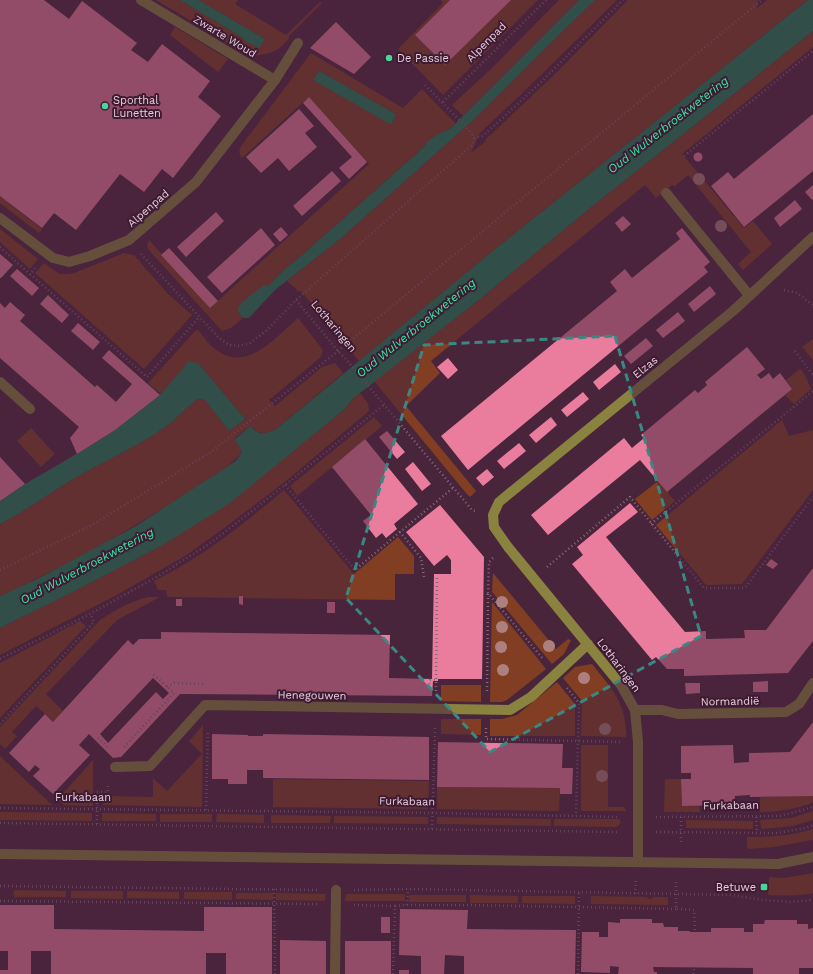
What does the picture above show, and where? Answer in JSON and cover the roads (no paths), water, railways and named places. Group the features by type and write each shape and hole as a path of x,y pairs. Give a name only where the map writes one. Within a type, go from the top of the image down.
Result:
{"street":[{"name":"Zwarte Woud","path":"141,0 275,80"},
{"name":"Alpenpad","path":"0,218 53,258 69,262 90,256 129,240 196,182 275,80 298,43"},
{"path":"666,193 749,294"},
{"name":"Elzas","path":"493,515 498,502 733,311 749,294 813,237"},
{"path":"0,382 30,409"},
{"name":"Lotharingen","path":"493,515 494,527 533,578 621,685 635,710 638,742 638,862"},
{"name":"Henegouwen","path":"115,767 150,766 205,705 510,710 531,697 588,644"},
{"name":"Normandië","path":"635,710 662,710 678,714 786,712 798,704 813,684"},
{"path":"0,854 778,864 813,857"},
{"path":"335,974 336,890"}],"water":[{"path":"180,0 199,0 265,39 259,48"},
{"path":"579,0 595,0 470,123 339,240 275,290 249,318 243,318 237,310 242,302 263,286 269,285 288,266 423,148 428,141 451,128"},
{"name":"Oud Wulverbroekwetering","path":"808,0 813,0 813,31 595,204 480,299 352,399 346,408 230,503 161,546 0,628 0,596 39,578 136,526 236,461 242,452 235,439 251,426 259,433 275,430 494,250"},
{"path":"319,71 396,114 393,122 390,124 313,80"},
{"path":"189,361 199,364 245,419 229,431 205,400 198,399 157,433 73,479 0,524 0,501 25,484 115,430 161,394"}],"place":[{"name":"De Passie","path":"389,58"},
{"name":"Sporthal Lunetten","path":"105,106"},
{"name":"Betuwe","path":"764,887"}]}
